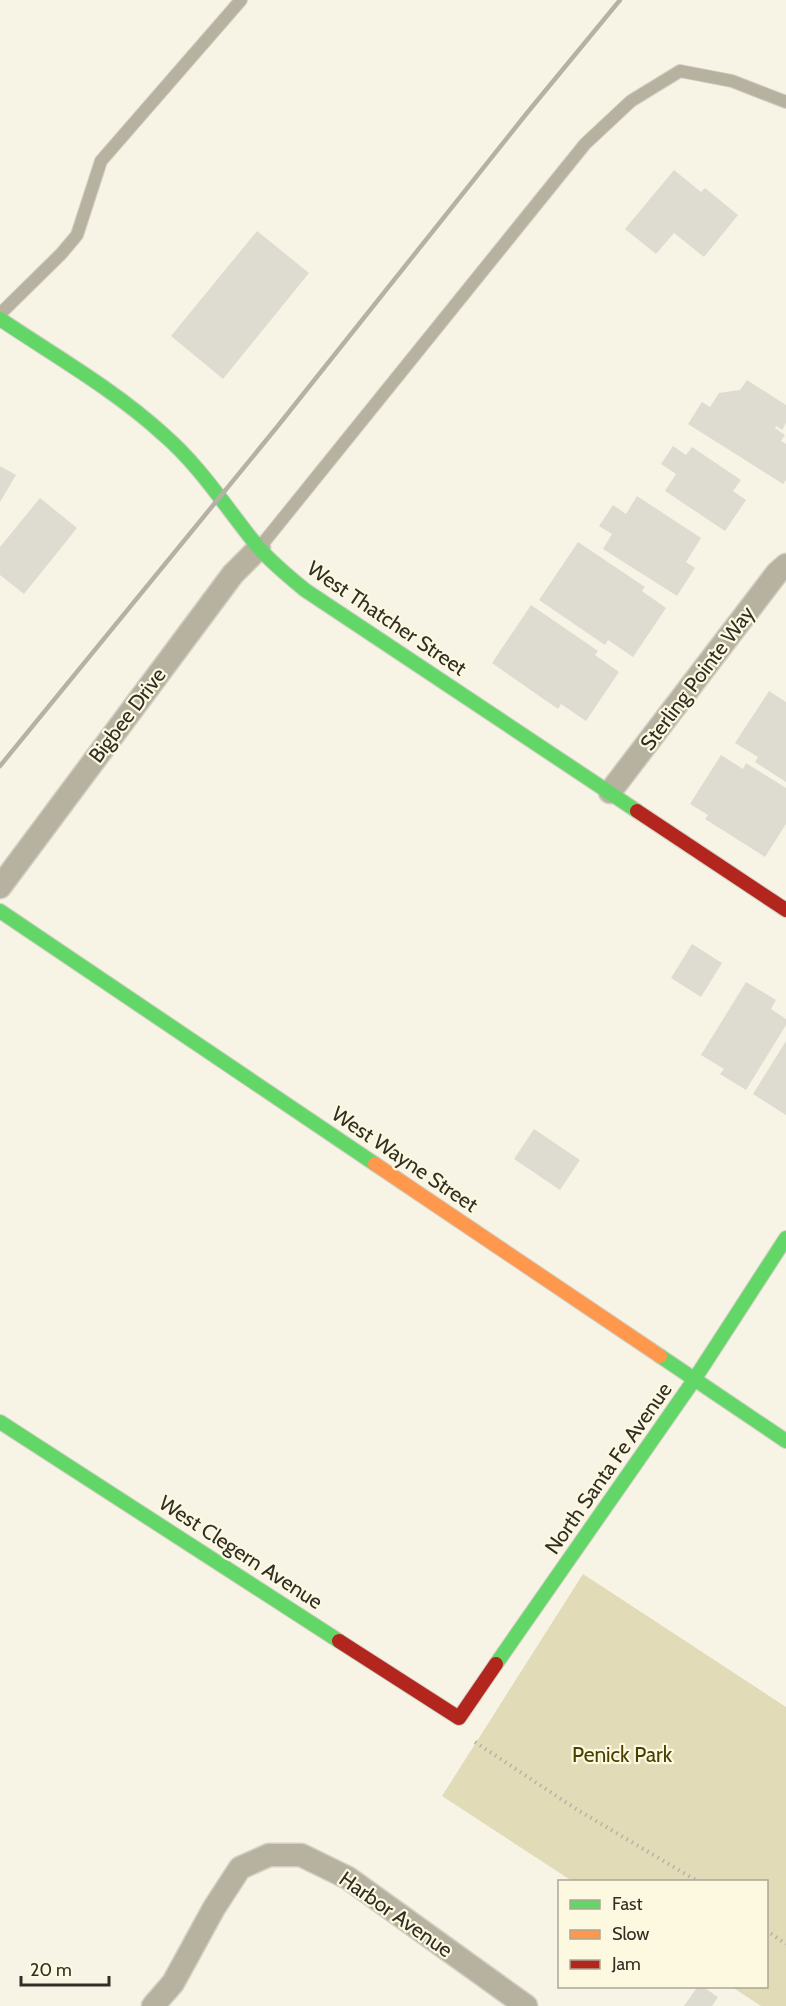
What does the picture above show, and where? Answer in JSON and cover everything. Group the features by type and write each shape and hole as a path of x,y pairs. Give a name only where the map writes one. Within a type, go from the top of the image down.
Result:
{"street":[{"name":"West Thatcher Street","path":"0,319 116,397 165,435 207,480 259,548 277,567 306,590 786,910"},
{"name":"Bigbee Drive","path":"0,887 233,574 259,548"},
{"name":"Sterling Pointe Way","path":"610,792 777,573 786,565"},
{"name":"West Wayne Street","path":"0,911 786,1441"},
{"name":"North Santa Fe Avenue","path":"459,1718 694,1380 786,1238"},
{"name":"West Clegern Avenue","path":"0,1422 459,1718"},
{"name":"Harbor Avenue","path":"153,2006 173,1983 214,1908 240,1868 269,1855 301,1855 348,1878 526,2006"}],"lane":[{"path":"0,314 61,254 77,235 101,161 241,0"},
{"path":"259,548 585,144 631,101 680,71 732,81 786,102"}],"path":[{"path":"459,1718 472,1740 576,1809 697,1880"},
{"path":"768,1931 786,1944"}],"green space":[{"name":"Penick Park","path":"583,1574 786,1707 786,2006 761,2006 734,1988 768,1988 768,1880 570,1880 442,1796"}],"building":[{"path":"674,170 701,192 705,188 738,215 704,257 674,233 656,254 625,229"},
{"path":"257,231 309,273 223,379 171,336"},
{"path":"747,380 786,405 786,423 782,430 776,426 775,428 785,435 781,441 786,444 786,480 783,484 688,424 702,402 710,407 719,393 740,390"},
{"path":"673,446 686,455 692,447 741,480 733,491 746,500 725,531 665,491 676,474 661,464"},
{"path":"0,466 16,475 0,502"},
{"path":"637,496 701,538 686,562 695,568 677,596 603,549 612,534 599,526 613,505 626,514"},
{"path":"40,498 77,528 24,594 0,575 0,547"},
{"path":"578,542 645,587 642,591 666,608 633,657 608,640 605,645 539,600"},
{"path":"531,605 598,651 595,655 619,672 586,721 561,704 558,709 492,663"},
{"path":"769,691 786,702 786,782 755,762 758,757 735,743"},
{"path":"721,755 743,769 746,763 786,788 786,824 765,857 705,819 708,815 690,804"},
{"path":"692,944 722,963 701,997 671,978"},
{"path":"746,982 776,1000 771,1009 786,1019 786,1025 746,1090 720,1074 724,1069 701,1055"},
{"path":"786,1041 786,1115 753,1094"},
{"path":"534,1129 580,1160 560,1190 514,1159"},
{"path":"697,1988 705,1988 718,1997 712,2006 684,2006"}],"railway":[{"path":"0,766 277,427 620,0"}],"traffic: fast":[{"path":"0,319 105,388 164,435 202,474 258,547 305,590 637,811"},
{"path":"0,911 375,1164"},
{"path":"496,1664 694,1380 786,1238"},
{"path":"660,1356 786,1441"},
{"path":"0,1422 339,1641"}],"traffic: slow":[{"path":"375,1164 660,1356"}],"traffic: jam":[{"path":"637,811 786,910"},
{"path":"339,1641 459,1718 496,1664"}]}
